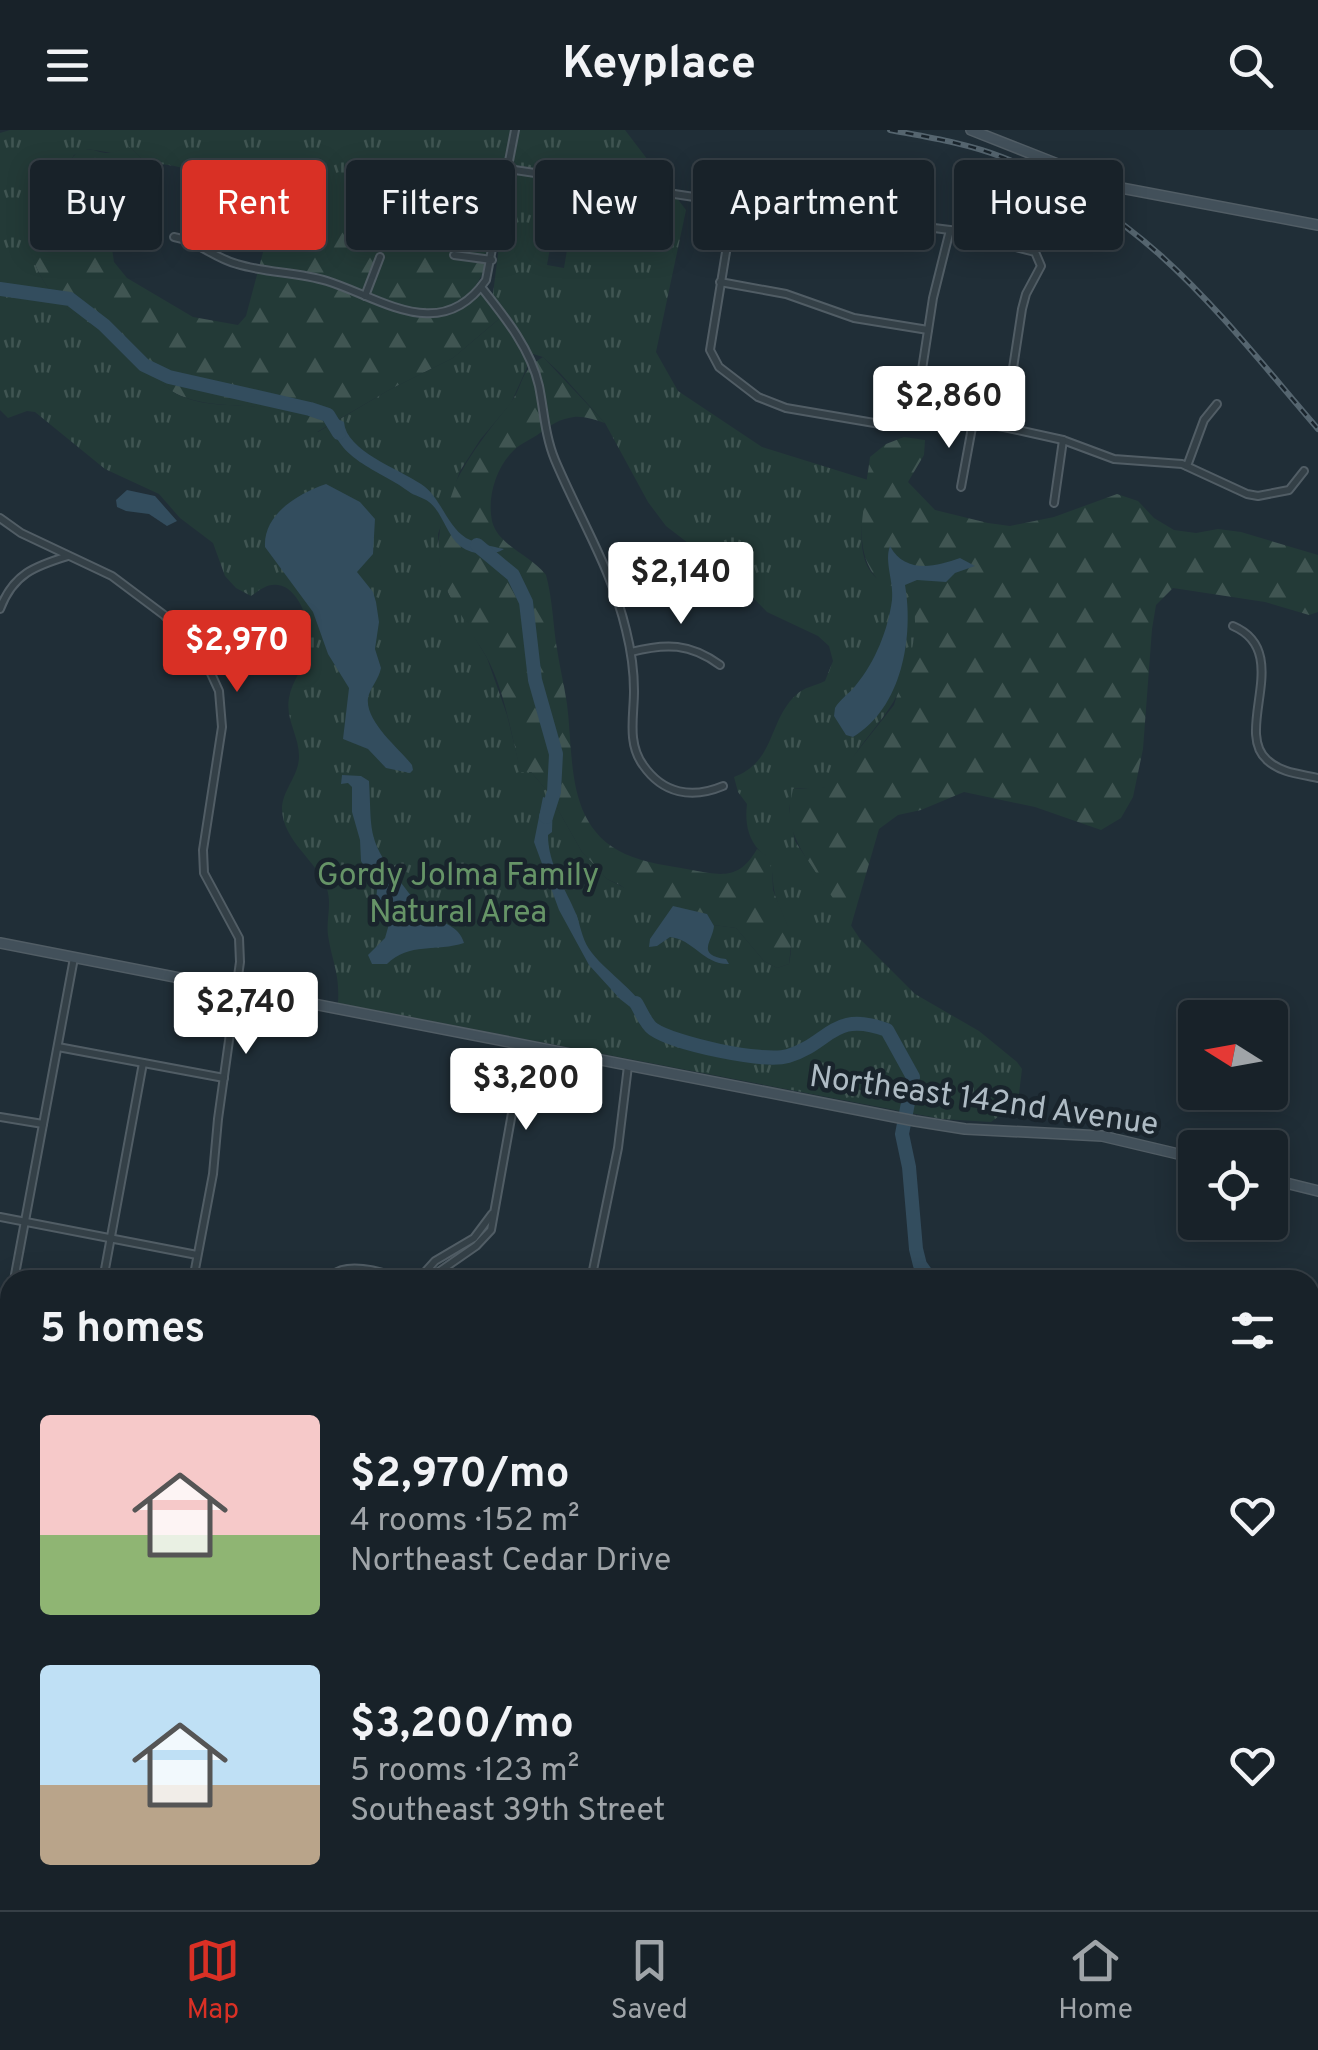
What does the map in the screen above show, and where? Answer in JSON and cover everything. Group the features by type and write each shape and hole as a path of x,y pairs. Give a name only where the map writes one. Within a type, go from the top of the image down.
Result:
{"street":[{"path":"509,160 514,130"},
{"path":"971,130 1116,187 1318,225"},
{"path":"515,170 693,197"},
{"path":"934,228 1028,249 1040,258 1038,274 1022,308 1004,427"},
{"path":"919,420 919,389 928,330 950,230"},
{"path":"174,237 193,240 231,263 321,280 404,312 424,314 454,306 481,288 494,250"},
{"path":"726,250 710,336 714,362 758,397 786,408 886,425 951,419 1004,427 1063,440 1114,459 1187,466 1231,488 1258,496 1289,490 1304,471"},
{"path":"454,255 492,260"},
{"path":"365,296 380,257"},
{"path":"720,282 786,294 854,318 928,330"},
{"path":"481,288 530,358 548,442 619,601 631,652 634,748 642,764 670,790 707,793 723,786"},
{"path":"1187,466 1204,420 1217,404"},
{"path":"961,487 973,422"},
{"path":"1054,502 1063,440"},
{"path":"0,518 21,533 112,576 164,615 203,656 219,692 222,744 202,850 204,873 240,938 213,1174 195,1270"},
{"path":"0,610 10,590 30,568 69,555"},
{"path":"1233,626 1252,639 1257,650 1262,682 1257,739 1262,756 1284,772 1318,778"},
{"path":"631,652 660,644 682,646 704,653 720,665"},
{"name":"Northeast 142nd Avenue","path":"0,943 915,1122 965,1129 1102,1136 1178,1154"},
{"path":"16,1270 74,958"},
{"path":"441,1270 486,1238 491,1230 524,1046"},
{"path":"58,1047 224,1078"},
{"path":"105,1270 143,1063"},
{"path":"593,1270 618,1148 628,1066"},
{"path":"0,1116 43,1124"},
{"path":"1288,1183 1318,1191"},
{"path":"426,1270 434,1261 474,1238 493,1213"},
{"path":"0,1218 198,1255"}],"green space":[{"name":"Gordy Jolma Family Natural Area","path":"625,130 648,160 535,160 535,250 550,250 547,265 564,268 567,250 673,250 673,193 686,210 656,352 678,391 762,447 868,480 862,549 872,573 910,597 915,631 908,667 890,707 843,777 823,788 793,789 789,809 795,841 860,939 915,994 979,1031 1017,1062 1022,1069 1018,1102 991,1122 942,1119 338,1003 337,975 328,935 327,889 288,831 282,809 299,758 288,706 310,641 299,601 278,585 270,585 251,596 236,588 225,576 213,543 180,518 159,494 105,469 35,412 8,418 0,410 0,133","holes":["130,147 143,160 162,160 162,164 182,168 182,160 326,160 326,208 346,211 346,160 515,160 515,250 498,250 493,294 505,314 453,358 318,432 285,412 199,402 181,396 119,340 79,318 56,299 30,250 30,160 72,160 88,149 112,153","533,354 543,357 560,373 605,423 648,502 666,526 736,580 767,612 818,636 829,646 833,661 825,681 796,695 780,717 765,751 748,770 734,777 747,804 749,834 771,866 775,894 790,935 789,964 777,968 764,961 736,928 668,919 633,892 607,879 582,852 548,792 531,772 521,772 487,658 448,593 440,564 438,534 460,471 511,403"]},
{"path":"130,147 143,160 71,160 87,149 108,153"},
{"path":"326,208 346,211 346,250 488,250 485,269 476,286 500,318 453,358 317,432 286,413 199,401 165,386 120,341 68,310 57,299 31,252 112,250 114,262 127,278 193,317 238,325 246,316 264,250 326,250"},
{"path":"30,213 30,248 27,234"},
{"path":"543,357 605,423 582,417 564,419 517,448 498,474 491,512 501,537 546,575 576,789 582,808 606,842 649,862 722,874 744,866 757,849 767,856 773,890 792,936 789,964 777,968 764,961 736,928 668,919 607,879 582,852 548,792 531,772 521,773 498,683 450,597 441,570 439,544 442,519 462,470 514,398 525,373"},
{"path":"904,437 925,440 924,455 908,482 935,510 1010,526 1054,517 1117,494 1138,501 1154,518 1174,530 1241,532 1318,555 1318,612 1309,615 1265,602 1173,588 1156,605 1143,749 1133,797 1121,818 1101,830 1035,807 964,792 898,815 879,829 851,926 800,847 791,825 790,802 793,789 826,787 840,780 852,758 894,705 914,639 914,614 878,580 867,562 862,517 870,457 886,444"}],"water":[{"path":"330,415 344,422 347,432 363,450 428,490 466,538 504,549 482,554 460,546 429,502 349,453 333,430"},
{"path":"326,484 360,502 375,519 373,554 357,572 373,592 379,622 375,649 381,668 369,694 368,707 377,725 412,765 410,773 386,768 368,749 343,739 349,688 328,654 313,612 265,547 276,515 294,499"},
{"path":"127,490 155,496 177,521 167,526 149,514 117,507 116,500"},
{"path":"890,546 896,555 912,564 931,566 960,558 975,566 955,573 946,582 917,580 905,585 908,627 901,670 883,708 853,737 846,735 834,716 835,708 863,676 884,634 892,600"},
{"path":"342,775 361,776 369,781 372,832 380,853 416,901 454,928 464,943 414,950 387,964 372,964 368,955 385,938 389,924 375,909 377,890 361,861 352,812 352,787 341,784"},
{"path":"543,797 553,800 552,832 548,835 551,857 586,944 642,1004 652,1024 620,999 589,965 559,910 534,842"},
{"path":"673,906 707,914 714,926 708,951 729,964 712,960 670,937 649,947 650,939"}],"waterway":[{"path":"0,289 70,299 104,325 144,365 169,377 328,415 339,433"},
{"path":"477,545 513,575 526,602 535,680 556,754 554,792 546,817"},
{"path":"636,1003 650,1026 664,1035 719,1051 759,1057 788,1056 843,1026 869,1025 887,1030 913,1077 902,1134 916,1249 924,1270"}],"railway":[{"path":"890,130 1002,157 1099,207 1178,271 1318,429"}]}
